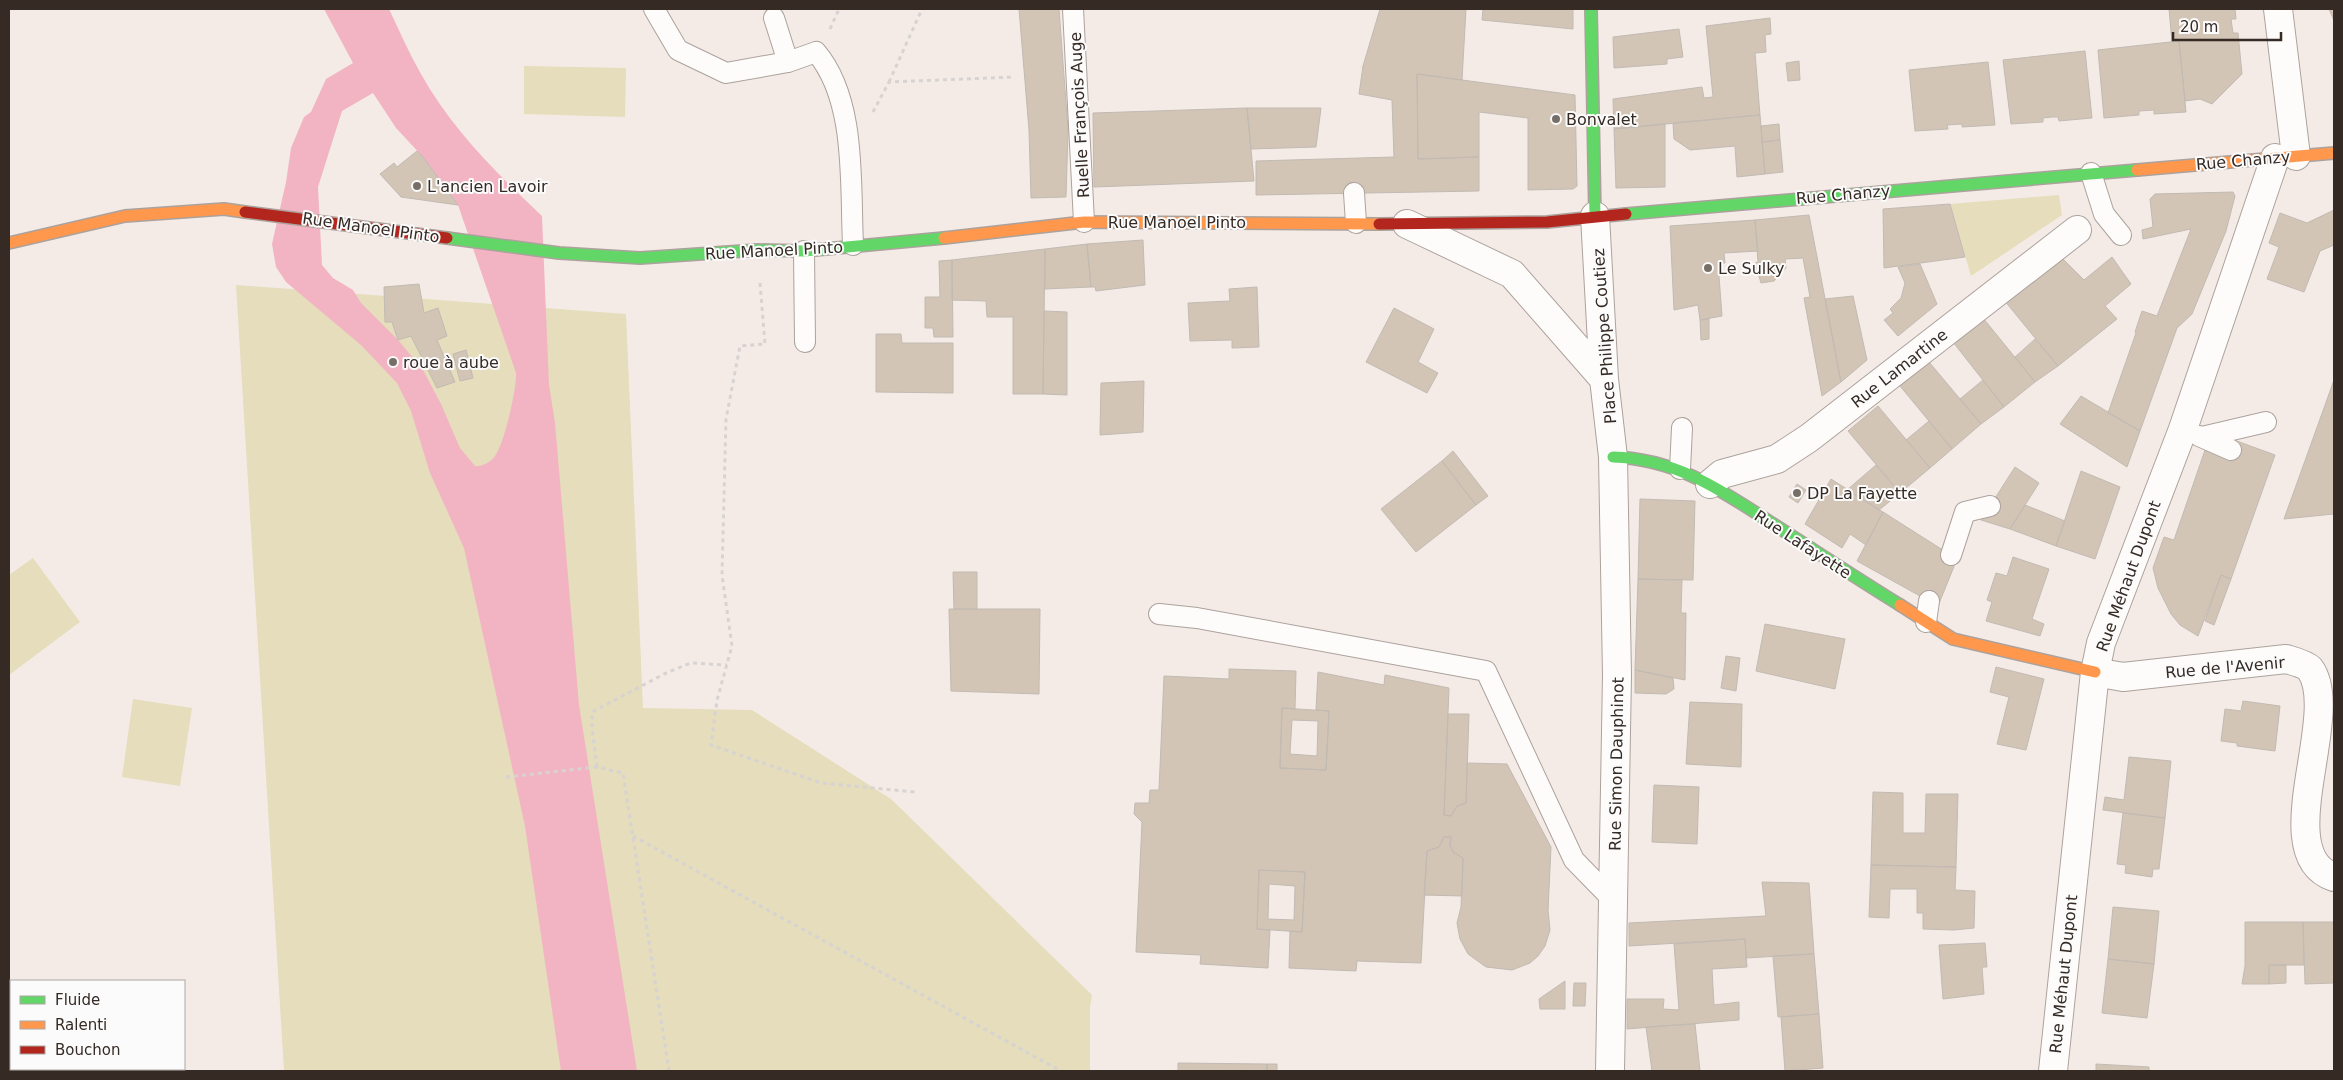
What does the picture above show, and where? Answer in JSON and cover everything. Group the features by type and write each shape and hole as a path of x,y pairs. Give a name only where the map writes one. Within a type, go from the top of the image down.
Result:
{"main road":[{"path":"1591,9 1596,216"},
{"name":"Rue Chanzy","path":"1596,216 2334,153"},
{"name":"Rue Manoel Pinto","path":"9,243 19,239 124,216 224,208 559,253 640,258 758,250 804,251 1007,232 1084,222 1407,224 1547,222 1596,216"},
{"name":"Rue Lafayette","path":"1613,457 1638,457 1680,468 1710,484 1954,639 2095,672"}],"street":[{"path":"2278,9 2286,157"},
{"name":"Rue Méhaut Dupont","path":"2053,1071 2095,672 2101,643 2193,433 2286,157"},
{"name":"Place Philippe Coutiez","path":"1596,216 1604,379 1613,457"},
{"path":"1407,224 1512,274 1604,379"},
{"name":"Rue Lamartine","path":"1710,484 1722,474 1777,460 1809,438 2076,230"},
{"name":"Rue Simon Dauphinot","path":"1610,1071 1617,675 1613,457"},
{"name":"Rue de l'Avenir","path":"2095,672 2123,677 2286,659 2310,668 2321,684 2326,711 2308,820 2308,842 2315,862 2334,877"}],"lane":[{"path":"654,9 678,50 726,73 788,62 816,52 828,66 846,120 853,245"},
{"name":"Ruelle François Auge","path":"1073,9 1084,222"},
{"path":"774,18 788,62"},
{"path":"2091,173 2104,214 2121,235"},
{"path":"1354,193 1356,223"},
{"path":"804,251 805,342"},
{"path":"2193,433 2266,422"},
{"path":"1680,468 1682,428"},
{"path":"2193,433 2231,450"},
{"path":"1952,556 1965,512 1990,506"},
{"path":"1926,622 1929,600"},
{"path":"1159,614 1197,618 1486,670 1574,860 1614,901"}],"path":[{"path":"849,159 889,82 922,9"},
{"path":"889,82 1014,78"},
{"path":"758,250 766,344 740,346 726,419 722,575 732,646 717,700 711,745 821,783 915,792"},
{"path":"596,766 592,712 668,672 691,663 727,665"},
{"path":"506,777 596,766 623,773 669,1071"},
{"path":"633,836 1061,1071"}],"shaded area":[{"path":"324,9 389,9 417,66 446,113 476,150 542,216 549,385 555,423 579,705 637,1071 561,1071 525,826 464,548 430,473 411,411 397,383 361,345 286,282 276,267 272,244 286,182 291,148 304,117 311,112 326,79 353,63","holes":["373,93 396,128 423,157 458,205 516,373 512,403 499,450 493,458 481,466 475,466 460,448 441,404 423,370 398,340 361,303 353,290 333,278 322,265 318,187 342,111"]},
{"path":"524,66 626,68 625,117 524,114"},
{"path":"2059,195 2062,215 1971,276 1950,204"},
{"path":"236,285 626,314 643,708 752,710 891,799 1092,995 1090,1007 1090,1071 284,1071"},
{"path":"33,558 80,622 9,675 9,575"},
{"path":"133,699 192,708 180,786 122,777"}],"building":[{"path":"1019,9 1059,9 1068,130 1066,197 1031,198 1029,130"},
{"path":"1380,9 1466,9 1462,80 1417,74 1418,159 1479,157 1479,191 1256,195 1256,161 1394,157 1392,100 1359,94 1363,66"},
{"path":"1483,9 1573,9 1573,29 1482,20"},
{"path":"2169,9 2235,9 2236,19 2231,19 2233,33 2238,33 2242,74 2212,104 2200,99 2185,101 2179,41 2172,42"},
{"path":"2329,9 2334,9 2334,21"},
{"path":"1770,18 1771,34 1765,35 1766,52 1755,53 1760,115 1614,129 1613,99 1702,87 1704,98 1713,97 1706,26"},
{"path":"1679,29 1683,57 1667,59 1667,64 1614,68 1613,37"},
{"path":"2179,41 2186,112 2154,114 2154,110 2139,111 2139,115 2104,118 2098,50"},
{"path":"2085,51 2092,118 2059,121 2058,117 2052,117 2043,118 2043,122 2011,124 2003,60"},
{"path":"1799,61 1800,80 1788,81 1786,63"},
{"path":"1988,62 1995,125 1962,127 1962,124 1947,125 1948,129 1915,131 1909,70"},
{"path":"1417,74 1575,95 1577,186 1573,189 1528,190 1528,118 1479,112 1479,157 1418,159"},
{"path":"1247,108 1254,181 1094,187 1093,113"},
{"path":"1247,108 1321,108 1316,147 1251,149"},
{"path":"1760,115 1765,174 1737,177 1735,146 1690,150 1674,139 1673,123"},
{"path":"1665,124 1665,187 1616,188 1614,129"},
{"path":"1779,124 1780,140 1762,142 1761,126"},
{"path":"1780,140 1783,172 1765,174 1762,142"},
{"name":"L'ancien Lavoir","path":"417,151 458,205 401,197 380,174 394,163 397,167"},
{"path":"2233,192 2235,196 2226,231 2192,314 2177,328 2140,431 2108,413 2142,311 2157,316 2191,229 2143,239 2142,230 2153,227 2150,199 2155,194"},
{"path":"1950,204 1965,257 1884,268 1883,209"},
{"path":"2334,210 2334,245 2320,251 2304,292 2267,279 2279,247 2269,243 2280,213 2307,223"},
{"path":"1809,215 1841,382 1822,396 1804,298 1810,297 1803,258 1785,259 1786,268 1774,281 1761,283 1755,263 1758,262 1755,220"},
{"path":"1755,220 1758,251 1724,253 1725,263 1718,263 1722,316 1700,320 1698,305 1674,310 1670,226"},
{"path":"1143,240 1145,285 1096,291 1095,287 1091,287 1087,244"},
{"path":"1087,244 1091,287 1045,289 1045,249"},
{"path":"1045,249 1043,394 1013,394 1013,317 987,317 986,301 952,300 952,260"},
{"path":"2061,257 2084,280 2112,257 2131,284 2105,306 2117,319 2058,366 2004,300"},
{"path":"952,260 953,337 934,337 933,328 925,328 925,297 940,297 939,261"},
{"path":"1920,264 1937,304 1898,336 1884,320 1893,313 1890,309 1901,298 1905,283 1898,267"},
{"path":"419,284 424,313 438,308 447,336 437,340 455,382 437,388 411,336 398,340 392,322 385,322 384,287"},
{"path":"1257,287 1259,347 1232,348 1232,340 1190,341 1188,303 1230,301 1229,289"},
{"path":"1853,296 1867,360 1841,382 1825,299"},
{"path":"1394,308 1434,329 1418,362 1438,373 1427,393 1366,362"},
{"path":"1044,311 1067,312 1067,395 1043,394"},
{"path":"1983,318 2035,382 2004,407 1953,342"},
{"path":"1709,319 1709,339 1701,340 1700,320"},
{"path":"876,334 901,334 902,343 953,343 953,393 876,392"},
{"path":"2035,339 2058,366 2035,382 2015,357"},
{"path":"466,350 473,378 460,381 453,354"},
{"path":"1929,362 1981,424 1952,449 1900,386"},
{"path":"1983,380 2004,407 1981,424 1960,399"},
{"path":"2334,380 2334,514 2284,519 2315,433"},
{"path":"1144,381 1143,432 1100,435 1101,383"},
{"path":"2081,396 2140,431 2127,467 2060,424"},
{"path":"1878,406 1930,468 1900,493 1848,431"},
{"path":"1929,421 1952,449 1930,468 1906,440"},
{"path":"2234,440 2275,455 2231,579 2221,575 2198,636 2180,625 2171,614 2158,588 2153,568 2164,537 2174,540 2205,450 2228,458"},
{"path":"1453,451 1488,496 1476,505 1442,461"},
{"path":"1442,461 1476,505 1416,552 1381,509"},
{"path":"1876,465 1900,493 1879,510 1847,490"},
{"path":"2015,467 2039,483 2010,529 1981,520"},
{"path":"2081,471 2120,487 2095,559 2056,546"},
{"path":"1831,479 1883,512 1866,545 1850,534 1842,548 1805,524"},
{"name":"DP La Fayette","path":"1797,484 1806,490 1798,503 1789,497"},
{"path":"1640,499 1695,501 1693,580 1638,579"},
{"path":"2025,505 2065,521 2056,546 2010,529"},
{"path":"1883,512 1957,559 1938,606 1857,561"},
{"path":"2013,557 2049,569 2032,619 2044,624 2040,636 1986,621 1992,602 1987,600 1996,573 2007,576"},
{"path":"953,572 977,572 977,609 954,609"},
{"path":"2221,575 2231,579 2214,625 2205,621"},
{"path":"1638,579 1682,580 1681,613 1686,613 1685,680 1635,670"},
{"path":"949,609 1040,609 1039,694 951,691"},
{"path":"1765,624 1845,639 1835,689 1756,671"},
{"path":"1726,656 1740,658 1736,691 1721,688"},
{"path":"1996,667 2044,679 2026,750 1997,744 2009,697 1990,692"},
{"path":"1229,669 1296,671 1295,709 1282,708 1280,768 1326,770 1329,711 1316,710 1318,672 1384,685 1385,675 1449,688 1444,815 1451,816 1457,806 1466,803 1467,763 1507,764 1551,847 1548,910 1550,930 1545,946 1538,956 1530,963 1512,970 1486,967 1468,954 1460,939 1457,923 1461,907 1463,858 1453,852 1450,845 1451,837 1444,837 1439,847 1427,851 1421,963 1357,961 1356,971 1289,968 1290,931 1302,932 1305,872 1259,870 1257,929 1270,930 1268,968 1200,964 1201,955 1136,952 1142,822 1134,814 1135,803 1149,803 1150,790 1159,790 1164,676 1229,679"},
{"path":"1635,670 1673,678 1674,689 1666,694 1635,693"},
{"path":"2243,701 2280,706 2275,751 2237,746 2237,743 2221,741 2225,709 2241,711"},
{"path":"1690,702 1742,704 1741,767 1686,764"},
{"path":"1282,708 1329,711 1326,770 1280,768","holes":["1292,720 1318,721 1317,756 1290,754"]},
{"path":"1448,714 1469,714 1466,803 1457,806 1451,816 1444,815"},
{"path":"2129,757 2171,761 2165,818 2103,810 2105,797 2124,800"},
{"path":"1654,785 1699,787 1697,844 1652,842"},
{"path":"1873,792 1903,793 1903,833 1925,833 1926,794 1958,794 1956,867 1871,865"},
{"path":"2123,813 2165,818 2159,869 2153,869 2152,877 2125,873 2126,865 2117,864"},
{"path":"1444,837 1451,837 1450,845 1453,852 1463,858 1462,896 1424,895 1427,851 1439,847"},
{"path":"1871,865 1956,867 1955,890 1975,891 1974,928 1954,930 1923,929 1923,913 1917,913 1917,889 1890,889 1889,918 1869,917"},
{"path":"1259,870 1305,872 1302,932 1257,929","holes":["1269,884 1295,886 1294,920 1268,919"]},
{"path":"1762,882 1809,883 1814,954 1746,958 1745,939 1629,946 1629,923 1766,916"},
{"path":"2113,907 2159,911 2154,964 2108,959"},
{"path":"2245,922 2303,922 2304,965 2269,965 2269,984 2242,984 2245,966"},
{"path":"2303,922 2334,922 2334,983 2305,984"},
{"path":"1745,939 1747,967 1712,969 1714,1005 1739,1002 1739,1020 1627,1029 1627,999 1664,999 1663,1009 1679,1010 1674,944"},
{"path":"1985,943 1987,967 1982,967 1984,994 1943,999 1939,945"},
{"path":"1814,954 1819,1014 1778,1017 1773,956"},
{"path":"2108,959 2154,964 2147,1018 2102,1013"},
{"path":"2269,965 2286,965 2286,983 2269,984"},
{"path":"1565,981 1565,1009 1540,1009 1539,999"},
{"path":"1574,983 1586,983 1585,1006 1573,1006"},
{"path":"1819,1014 1823,1068 1785,1071 1781,1017"},
{"path":"1695,1024 1700,1071 1652,1071 1646,1027"},
{"path":"1178,1063 1267,1064 1267,1071 1178,1071"},
{"path":"1267,1064 1277,1064 1277,1071 1267,1071"},
{"path":"2096,1064 2149,1067 2149,1071 2096,1071"}],"traffic: fast":[{"path":"1591,9 1595,216"},
{"path":"1626,214 2137,170"},
{"path":"447,238 559,253 640,258 758,250 804,251 944,238"},
{"path":"1613,457 1638,459 1661,464 1704,482 1744,505 1900,605"}],"traffic: slow":[{"path":"2137,170 2334,153"},
{"path":"9,243 125,216 224,209 245,212"},
{"path":"944,238 1084,222 1379,224"},
{"path":"1900,605 1953,639 2095,672"}],"traffic: jam":[{"path":"245,212 447,238"},
{"path":"1379,224 1547,222 1626,214"}],"place":[{"name":"Bonvalet","path":"1556,119"},
{"name":"L'ancien Lavoir","path":"417,186"},
{"name":"Le Sulky","path":"1708,268"},
{"name":"roue à aube","path":"393,362"},
{"name":"DP La Fayette","path":"1797,493"}]}
